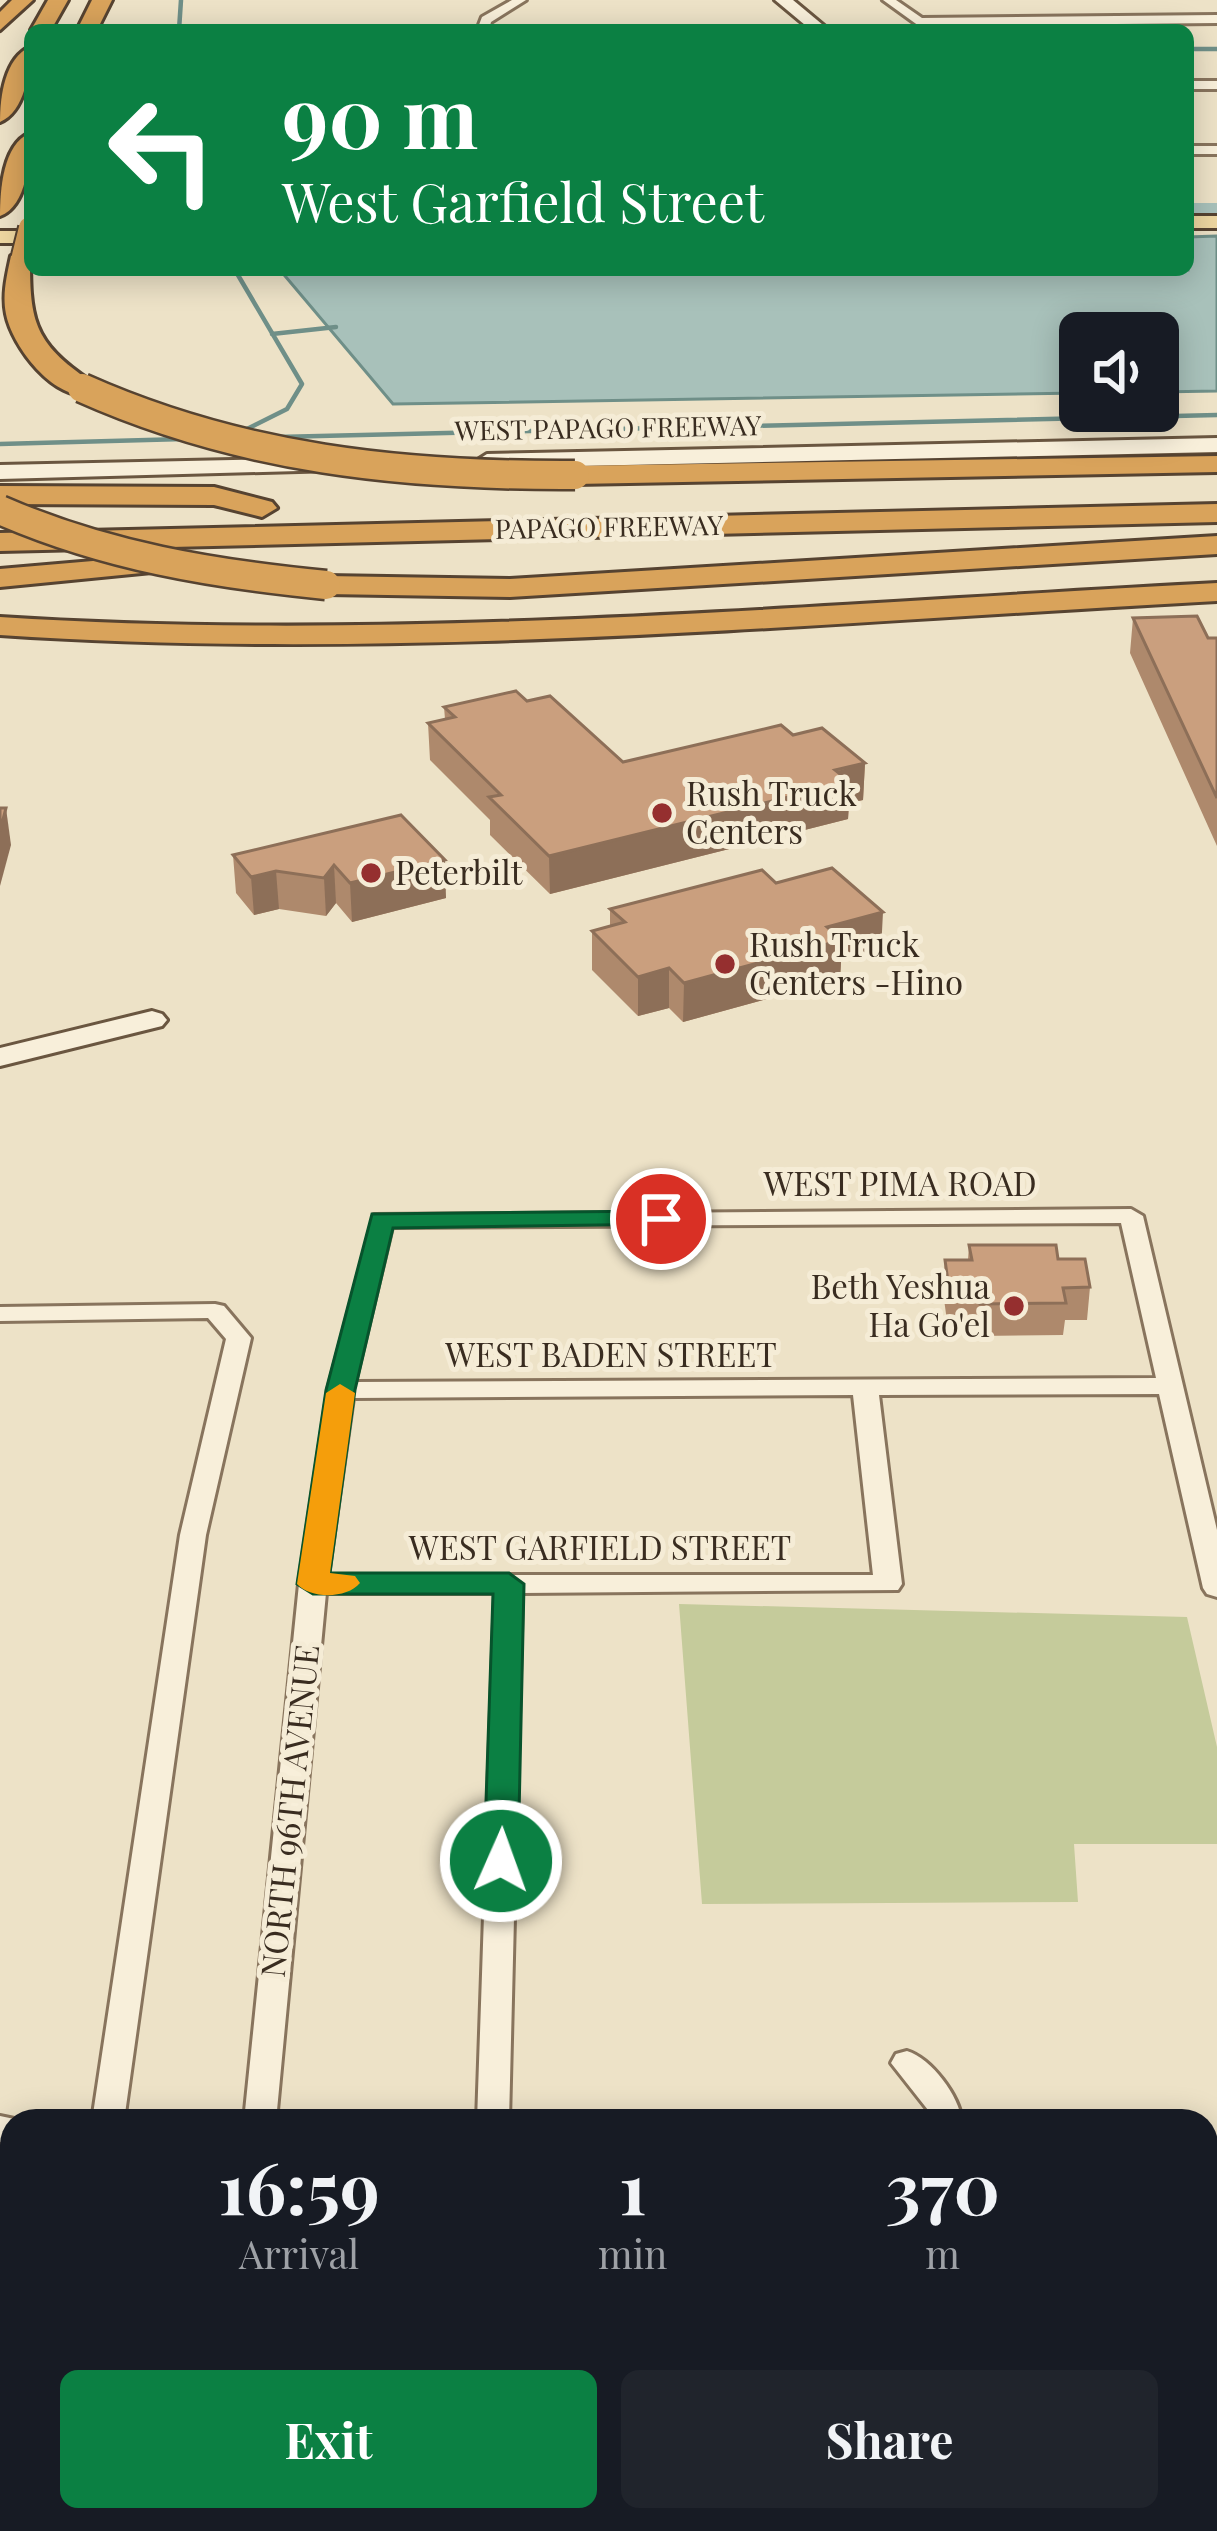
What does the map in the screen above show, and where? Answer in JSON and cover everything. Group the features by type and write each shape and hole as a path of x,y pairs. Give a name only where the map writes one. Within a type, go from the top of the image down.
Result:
{"highway":[{"path":"0,24 23,0"},
{"path":"0,115 24,65"},
{"path":"1,213 24,155"},
{"path":"24,255 15,290 19,323 37,351 82,388 179,430 302,459 422,473 575,475 1217,464"},
{"name":"PAPAGO FREEWAY","path":"0,512 1217,485"},
{"path":"0,495 214,496 262,508"},
{"path":"0,512 139,556 326,585 510,588 1217,545"},
{"name":"PAPAGO FREEWAY","path":"0,542 1217,513"},
{"path":"0,578 514,540 594,528"},
{"path":"0,626 184,638 356,638 1217,592"}],"main road":[{"path":"783,0 813,24"},
{"name":"WEST PAPAGO FREEWAY","path":"0,472 1217,445"},
{"path":"0,1057 152,1020"}],"street":[{"path":"485,24 520,0"},
{"path":"889,0 919,22 1217,19"},
{"name":"WEST PIMA ROAD","path":"382,1220 1131,1216 1171,1386"},
{"name":"NORTH 96TH AVENUE","path":"261,2109 313,1584 341,1390 382,1220"},
{"path":"0,1314 215,1311 238,1338 193,1535 110,2109"},
{"name":"WEST GARFIELD STREET","path":"313,1584 888,1584 865,1386"},
{"path":"1171,1386 1217,1588"},
{"name":"WEST BADEN STREET","path":"341,1390 1171,1386"},
{"path":"493,2109 509,1584"},
{"path":"907,2063 944,2109"}],"green space":[{"path":"679,1604 1187,1617 1217,1747 1217,1844 1074,1844 1078,1902 702,1904"}],"water":[{"path":"1217,236 1217,391 1179,392 1179,312 1059,312 1059,393 393,404 285,276 1194,276 1194,237"}],"building":[{"path":"1197,616 1208,638 1217,638 1217,798 1133,618"},
{"path":"516,691 527,701 550,696 623,762 781,725 793,735 822,728 865,763 835,770 850,782 549,856 489,797 501,795 428,723 455,717 444,707"},
{"path":"401,815 445,860 350,883 334,865 324,878 276,871 251,877 233,855"},
{"path":"832,868 883,912 827,927 842,940 684,983 669,968 638,977 592,931 625,922 610,909 762,870 776,883"},
{"path":"969,1245 1056,1245 1058,1259 1085,1259 1090,1287 1063,1288 1066,1303 980,1304 978,1288 949,1289 945,1260 972,1260"}],"waterway":[{"path":"179,24 181,0"},
{"path":"1194,49 1217,49"},
{"path":"1194,208 1217,208"},
{"path":"239,276 273,334"},
{"path":"273,334 336,327"},
{"path":"241,432 287,409 302,384 273,334"},
{"path":"277,437 1217,415"},
{"path":"0,444 184,439"}],"slow traffic":[{"path":"340,1393 313,1584 345,1583"}],"place":[{"name":"Rush Truck Centers","path":"662,813"},
{"name":"Peterbilt","path":"371,873"},
{"name":"Rush Truck Centers -Hino","path":"725,964"},
{"name":"Beth Yeshua Ha Go'el","path":"1014,1306"}],"route":[{"path":"501,1861 509,1584 313,1584 341,1390 382,1220 661,1219"}]}
